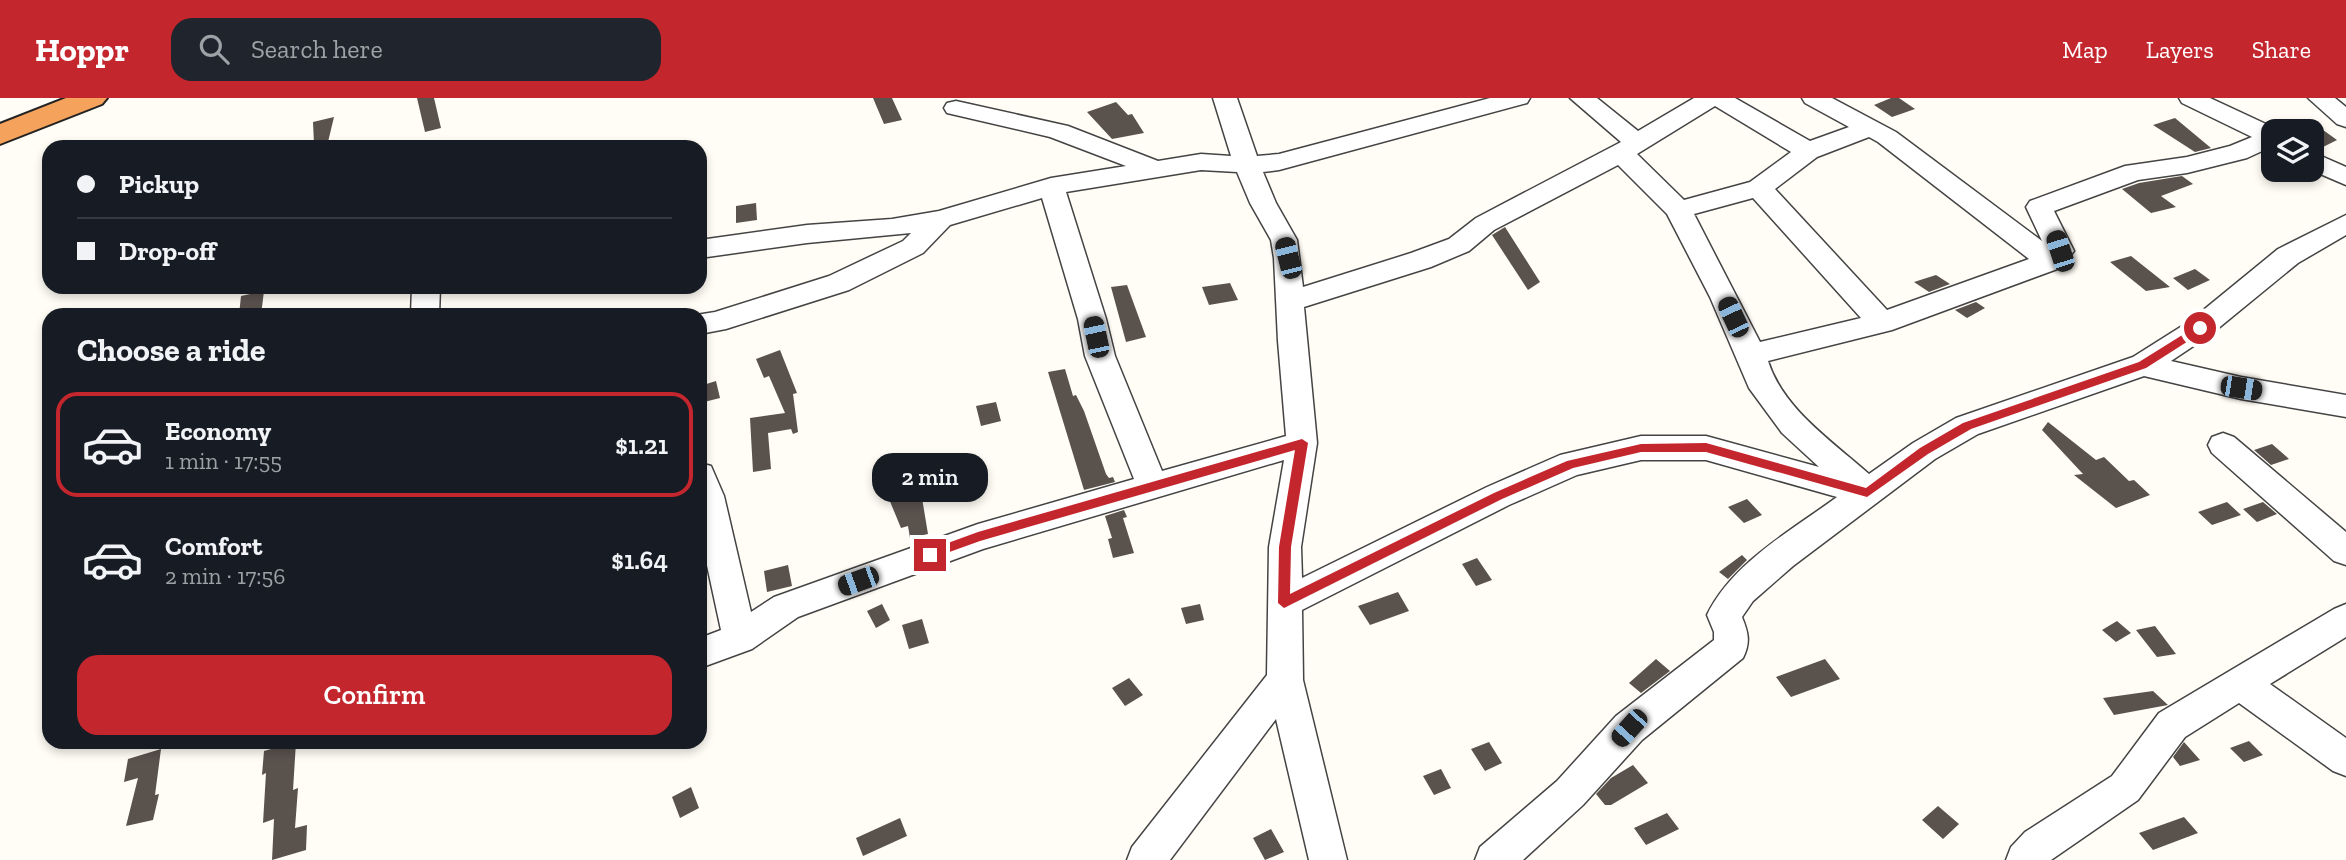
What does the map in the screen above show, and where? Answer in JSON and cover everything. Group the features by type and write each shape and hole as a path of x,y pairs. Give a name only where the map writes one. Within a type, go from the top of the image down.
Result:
{"highway":[{"path":"0,135 92,98"}],"street":[{"path":"1225,98 1247,165 1262,203 1284,240 1288,258 1302,443 1285,547 1285,680 1328,860"},
{"path":"707,248 807,234 892,228 941,219 1051,186 1201,162 1247,165 1279,162 1518,98"},
{"path":"1582,98 1629,148 1678,210 1706,259 1751,355 1759,380 1793,425 1867,493"},
{"path":"1290,301 1459,246 1485,224 1629,148 1711,98"},
{"path":"1718,98 1808,151"},
{"path":"1814,98 1912,154 1976,207 2050,261"},
{"path":"2191,98 2261,131"},
{"path":"2320,98 2346,119"},
{"path":"956,108 986,113 1111,148 1157,170"},
{"path":"1678,210 1759,188 1808,151 1870,128"},
{"path":"1751,355 1882,323 2050,261 2060,251 2039,207 2134,172 2187,165 2238,152 2261,142"},
{"path":"2324,166 2346,177"},
{"path":"1051,186 1092,319 1100,356 1153,487"},
{"path":"1759,188 1882,323"},
{"path":"707,323 839,283 913,247 941,219"},
{"path":"1494,860 1570,793 1629,728 1731,648 1731,632 1724,615 1741,592 1781,556 1924,451 1967,426 2143,365 2200,328 2288,256 2346,224"},
{"path":"2143,365 2241,388 2346,406"},
{"path":"707,650 740,638 786,607 978,537 1302,443"},
{"path":"2223,445 2346,551"},
{"path":"1284,603 1498,496 1571,464 1641,448 1706,447 1867,493"},
{"path":"707,491 740,638"},
{"path":"2025,860 2039,845 2125,788 2172,725 2346,619"},
{"path":"1146,860 1285,680"},
{"path":"2240,683 2346,759"}],"building":[{"path":"417,98 434,98 441,128 425,132"},
{"path":"873,98 892,98 902,120 884,124"},
{"path":"1891,98 1899,98 1915,109 1892,117 1874,105"},
{"path":"1116,102 1128,115 1132,114 1144,133 1112,139 1087,112"},
{"path":"334,117 328,140 314,140 313,122"},
{"path":"2175,118 2211,148 2195,152 2153,125"},
{"path":"2324,131 2337,140 2324,146"},
{"path":"2182,176 2193,184 2161,196 2176,207 2151,213 2122,189 2139,183"},
{"path":"756,203 757,220 736,223 736,206"},
{"path":"1505,227 1540,282 1528,290 1492,235"},
{"path":"2131,256 2170,287 2146,291 2110,262"},
{"path":"2195,269 2210,280 2188,290 2173,278"},
{"path":"1936,275 1950,284 1929,292 1914,282"},
{"path":"1230,283 1238,300 1209,305 1202,287"},
{"path":"1127,285 1146,337 1126,342 1111,287"},
{"path":"264,294 262,308 240,308 241,296"},
{"path":"1976,302 1985,308 1967,318 1955,310"},
{"path":"780,350 797,393 793,394 798,432 793,434 791,429 768,433 771,469 753,472 750,418 785,413 769,376 764,378 756,359"},
{"path":"1065,369 1073,396 1076,395 1084,411 1106,474 1109,478 1113,477 1115,482 1084,490 1048,372"},
{"path":"716,381 720,398 707,401 707,384"},
{"path":"996,402 1001,421 981,426 976,406"},
{"path":"2048,422 2096,460 2104,457 2129,481 2134,480 2150,495 2116,508 2074,475 2083,474 2042,430"},
{"path":"2272,444 2289,459 2271,465 2254,450"},
{"path":"924,474 930,489 921,492 928,534 910,538 908,526 901,528 884,487"},
{"path":"1747,499 1762,515 1744,523 1728,507"},
{"path":"2227,502 2241,515 2212,525 2198,512"},
{"path":"2263,502 2277,514 2257,522 2243,509"},
{"path":"1124,510 1127,517 1123,518 1134,553 1113,558 1108,539 1112,538 1105,516"},
{"path":"1742,555 1747,560 1728,579 1719,572"},
{"path":"1477,558 1492,580 1476,586 1462,564"},
{"path":"788,565 792,586 767,592 764,571"},
{"path":"1398,592 1409,611 1370,625 1358,606"},
{"path":"882,604 890,620 876,628 867,611"},
{"path":"1200,604 1204,620 1186,624 1181,608"},
{"path":"922,619 929,643 909,649 902,625"},
{"path":"2117,621 2131,633 2116,642 2102,630"},
{"path":"2155,626 2176,654 2157,657 2136,630"},
{"path":"1656,659 1670,671 1641,693 1629,683"},
{"path":"1825,659 1840,679 1791,697 1776,677"},
{"path":"1129,678 1143,695 1125,706 1112,688"},
{"path":"2153,691 2168,705 2114,715 2103,698"},
{"path":"2249,741 2263,755 2244,762 2230,748"},
{"path":"1489,742 1502,763 1485,771 1471,749"},
{"path":"2184,742 2200,760 2180,766 2173,757"},
{"path":"161,749 155,795 159,794 153,820 126,826 138,778 124,782 128,759"},
{"path":"296,749 293,790 298,788 295,828 307,825 306,850 272,860 274,819 263,823 266,773 262,775 264,751"},
{"path":"1633,765 1648,783 1611,805 1605,805 1596,794 1611,778"},
{"path":"1441,769 1451,788 1434,795 1423,776"},
{"path":"691,787 699,808 680,818 672,797"},
{"path":"1938,806 1959,824 1943,839 1922,820"},
{"path":"1667,813 1679,829 1646,845 1634,828"},
{"path":"2184,817 2198,833 2153,850 2139,833"},
{"path":"900,818 907,836 863,856 856,838"},
{"path":"1271,829 1284,852 1265,860 1253,838"}],"route":[{"path":"930,555 978,537 1302,443 1285,547 1284,603 1498,496 1571,464 1641,448 1706,447 1867,493 1924,451 1967,426 2143,365 2200,328"}]}
